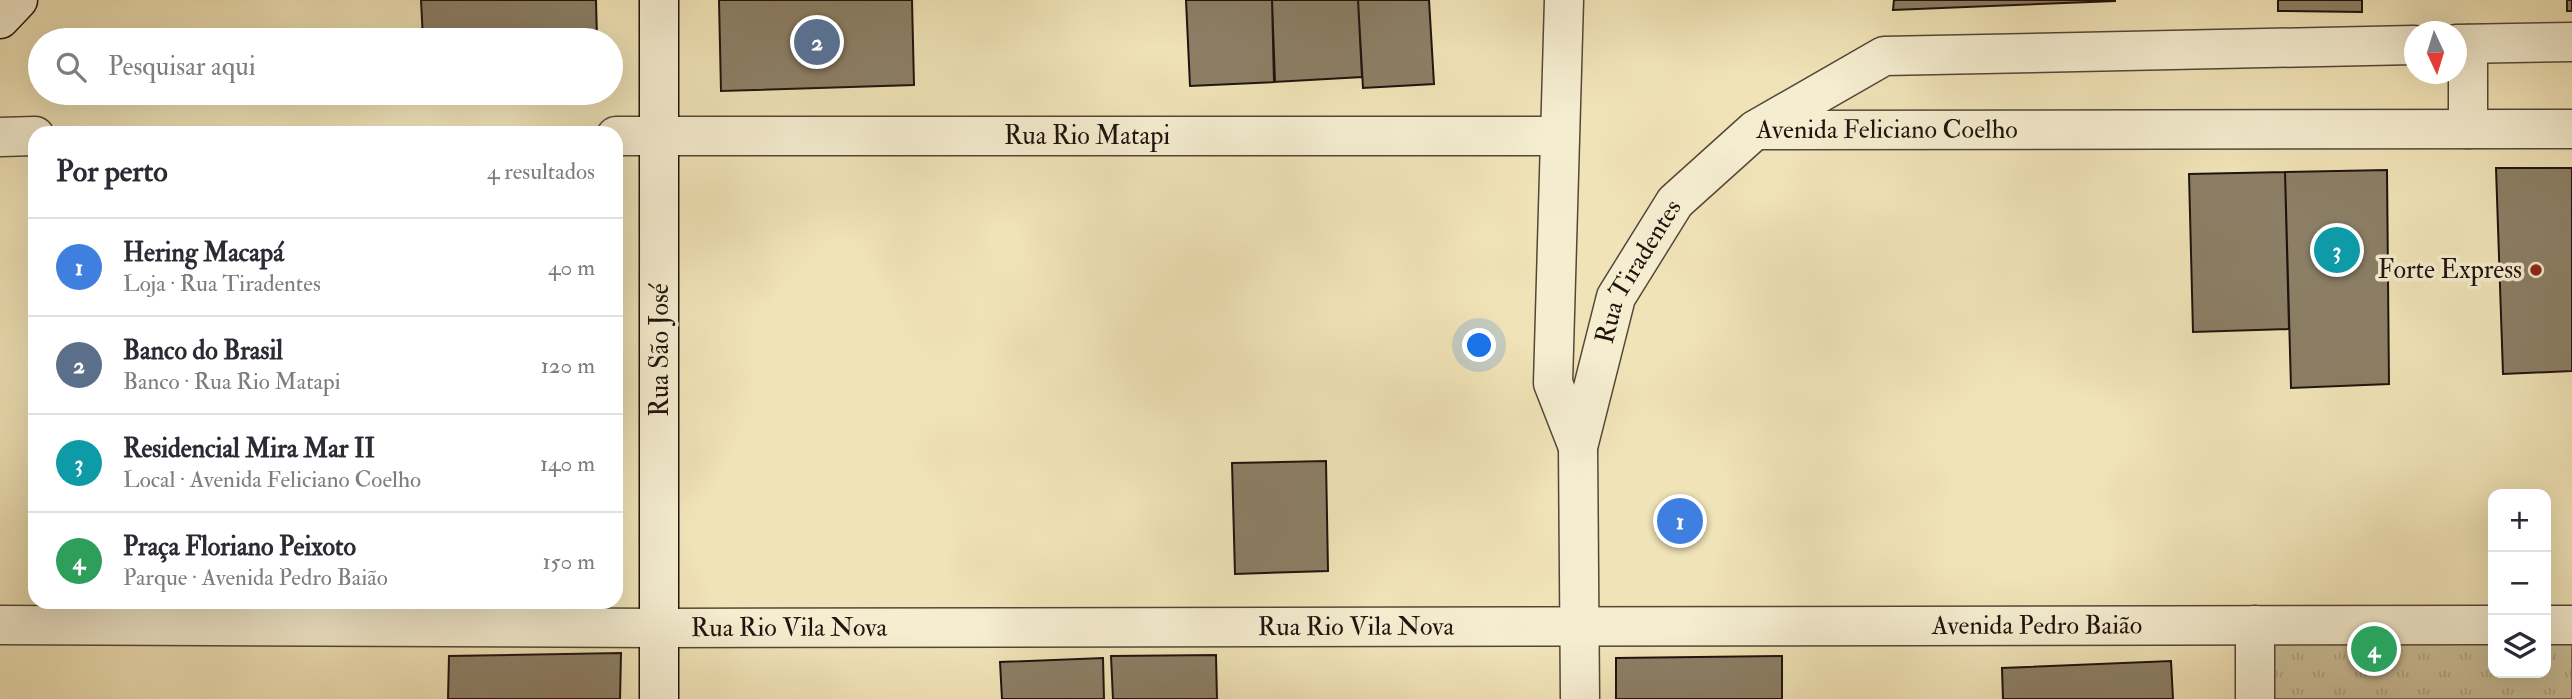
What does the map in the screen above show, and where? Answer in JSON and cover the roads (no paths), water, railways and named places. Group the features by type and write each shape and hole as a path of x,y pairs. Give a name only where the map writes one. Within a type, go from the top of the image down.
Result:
{"street":[{"path":"0,19 18,0"},
{"name":"Rua São José","path":"659,0 659,699"},
{"name":"Rua Tiradentes","path":"1564,0 1553,383 1578,447"},
{"path":"2467,44 2572,42"},
{"name":"Avenida Feliciano Coelho","path":"1755,130 1884,56 2404,45"},
{"path":"2465,84 2468,129"},
{"name":"Avenida Feliciano Coelho","path":"1755,130 2572,129"},
{"name":"Rua Tiradentes","path":"1580,699 1578,447 1616,298 1675,202 1755,130"},
{"path":"0,136 28,136"},
{"name":"Rua Rio Matapi","path":"623,136 1559,136"},
{"name":"Rua Rio Vila Nova","path":"0,625 660,628 1580,626"},
{"path":"2255,625 2255,699"},
{"name":"Avenida Pedro Baião","path":"1580,626 2488,625"},
{"path":"2551,625 2572,625"}],"place":[{"name":"Banco do Brasil","path":"817,42"},
{"name":"Residencial Mira Mar II","path":"2337,250"},
{"name":"Forte Express","path":"2536,270"},
{"name":"Hering Macapá","path":"1680,521"},
{"name":"Praça Floriano Peixoto","path":"2374,649"}]}
